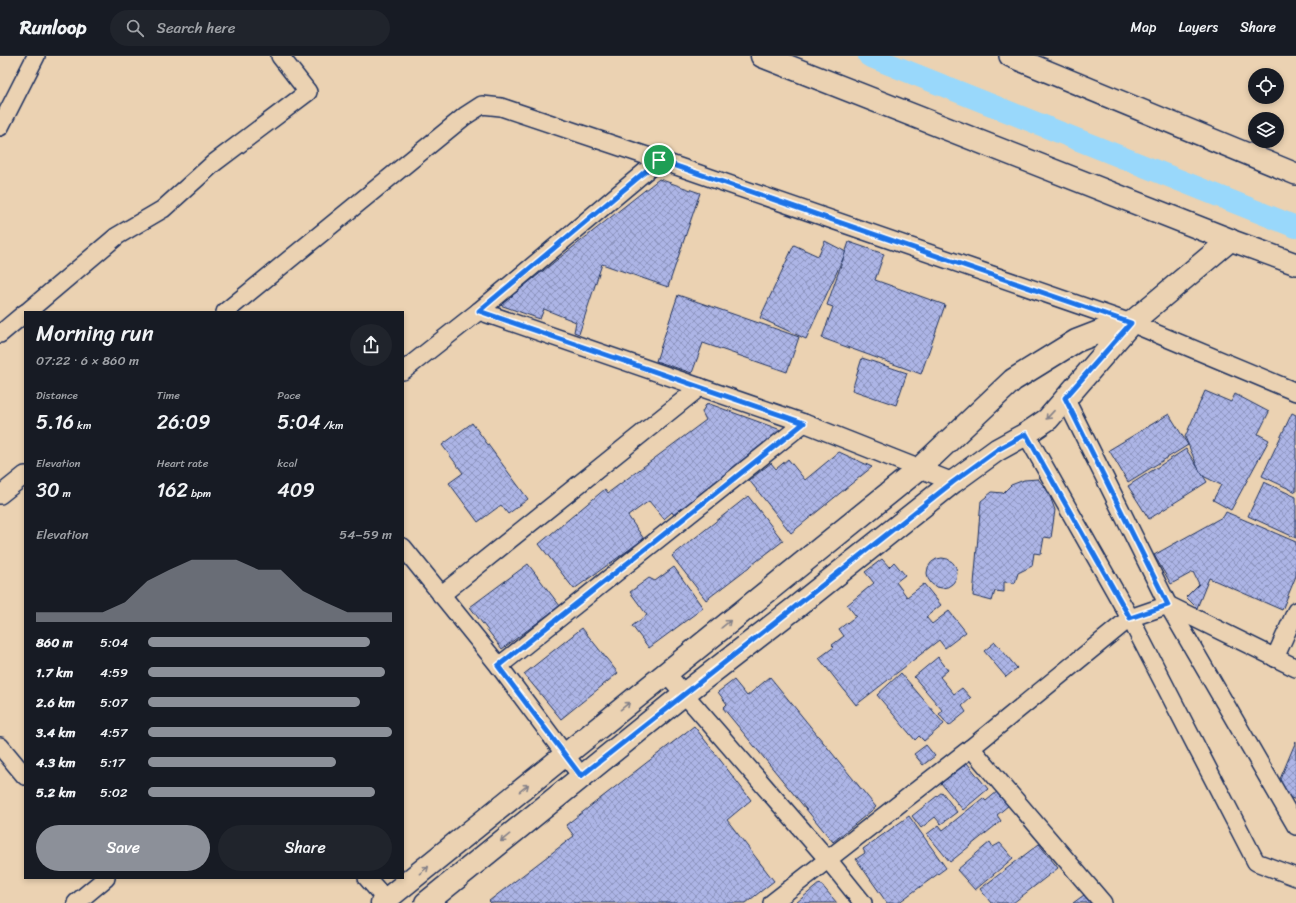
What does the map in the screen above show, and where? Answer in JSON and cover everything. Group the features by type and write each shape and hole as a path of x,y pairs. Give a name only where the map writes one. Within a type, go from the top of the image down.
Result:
{"main road":[{"path":"426,903 581,776 796,608 953,482 997,450 1026,434 1048,419 1131,323 1230,240 762,56"},
{"path":"386,902 920,468 1013,380 1076,341 1107,329 1131,323"}],"street":[{"path":"0,127 36,56"},
{"path":"28,311 117,236 163,209 214,163 308,92 280,56"},
{"path":"1010,56 1296,174"},
{"path":"226,311 459,121 482,104 501,107 659,160 1131,323 1296,392"},
{"path":"404,370 479,311 659,160"},
{"path":"1230,240 1296,264"},
{"path":"479,311 804,423 953,482"},
{"path":"0,334 24,315"},
{"path":"441,595 700,387"},
{"path":"1065,398 1168,605 1296,826"},
{"path":"498,666 804,423"},
{"path":"1026,434 1130,618 1256,862 1296,877"},
{"path":"0,495 24,476"},
{"path":"404,548 498,666 581,776"},
{"path":"772,903 971,748 1130,618 1168,605 1296,668"},
{"path":"1275,658 1296,611"},
{"path":"666,673 863,903"},
{"path":"0,746 24,775"},
{"path":"971,748 1103,903"},
{"path":"76,903 105,879"},
{"path":"368,879 386,902"}],"building":[{"path":"659,179 700,193 668,287 602,264 579,334 574,332 576,322 544,309 540,319 500,305"},
{"path":"825,241 846,252 806,339 760,318 794,245 818,256"},
{"path":"849,242 884,254 875,280 945,305 921,374 822,338 833,307 827,305"},
{"path":"678,295 799,337 787,372 703,343 692,373 656,361"},
{"path":"862,358 907,373 896,405 852,390"},
{"path":"1205,391 1231,402 1235,394 1269,412 1258,434 1269,440 1231,510 1213,500 1221,485 1201,475 1185,437"},
{"path":"707,403 781,430 674,515 672,512 664,519 649,501 628,516 644,539 574,589 539,544 605,489 608,493 706,420 702,412"},
{"path":"1292,413 1296,415 1296,492 1262,476"},
{"path":"1169,414 1188,445 1128,482 1109,450"},
{"path":"472,423 528,499 508,514 501,505 478,522 449,483 463,473 442,445"},
{"path":"1186,449 1207,482 1149,519 1128,486"},
{"path":"839,452 872,467 791,533 749,480 771,463 776,469 788,459 805,480"},
{"path":"1038,479 1048,491 1055,510 1051,538 1044,537 1041,554 1034,553 1032,566 1018,573 1015,583 1004,582 1004,592 995,591 992,601 973,596 981,501 992,492 1003,493 1011,485 1024,480"},
{"path":"1264,482 1296,497 1296,538 1248,516"},
{"path":"748,496 783,541 706,600 672,556"},
{"path":"1226,512 1296,542 1296,576 1282,610 1209,578 1197,608 1186,597 1199,584 1193,572 1171,584 1154,555 1224,516"},
{"path":"942,558 953,562 957,573 953,584 942,588 931,584 927,573 931,562"},
{"path":"882,559 889,567 894,562 905,575 896,582 907,597 924,584 941,605 926,617 932,624 949,611 966,632 945,648 939,640 856,705 819,658 834,647 832,645 844,636 839,629 856,616 847,605 874,583 865,572"},
{"path":"528,564 560,606 502,649 470,607"},
{"path":"674,567 703,608 649,648 632,626 647,615 630,592 649,578 655,581"},
{"path":"582,628 618,673 561,719 524,674"},
{"path":"995,642 1017,668 1006,677 984,651"},
{"path":"938,657 948,670 940,677 954,694 962,688 971,698 962,706 966,712 949,726 939,714 943,711 914,677"},
{"path":"901,673 944,724 924,741 919,736 915,740 877,695"},
{"path":"770,677 876,807 833,842 723,708 727,704 718,692 734,680 747,696"},
{"path":"694,726 751,800 727,820 774,881 746,903 491,903 489,901 574,836 566,825"},
{"path":"1296,741 1296,800 1275,791"},
{"path":"926,745 935,756 923,765 914,754"},
{"path":"967,763 988,789 963,810 941,783"},
{"path":"998,791 1009,805 997,815 1001,821 950,862 927,834 939,825 943,830 983,798 986,801"},
{"path":"942,792 957,812 941,824 935,817 921,828 912,816"},
{"path":"909,816 946,868 898,903 887,903 856,859 865,853 863,849"},
{"path":"990,842 993,847 1000,843 1013,858 975,890 957,870"},
{"path":"1039,844 1058,868 1013,903 991,903 980,889"},
{"path":"820,883 837,903 796,903"},
{"path":"1084,895 1091,903 1073,903"}],"waterway":[{"path":"869,56 1296,227"}],"route":[{"path":"659,160 1131,323 1065,398 1168,605 1130,618 1026,434 997,450 953,482 796,608 581,776 498,666 804,423 479,311 659,160"}]}
